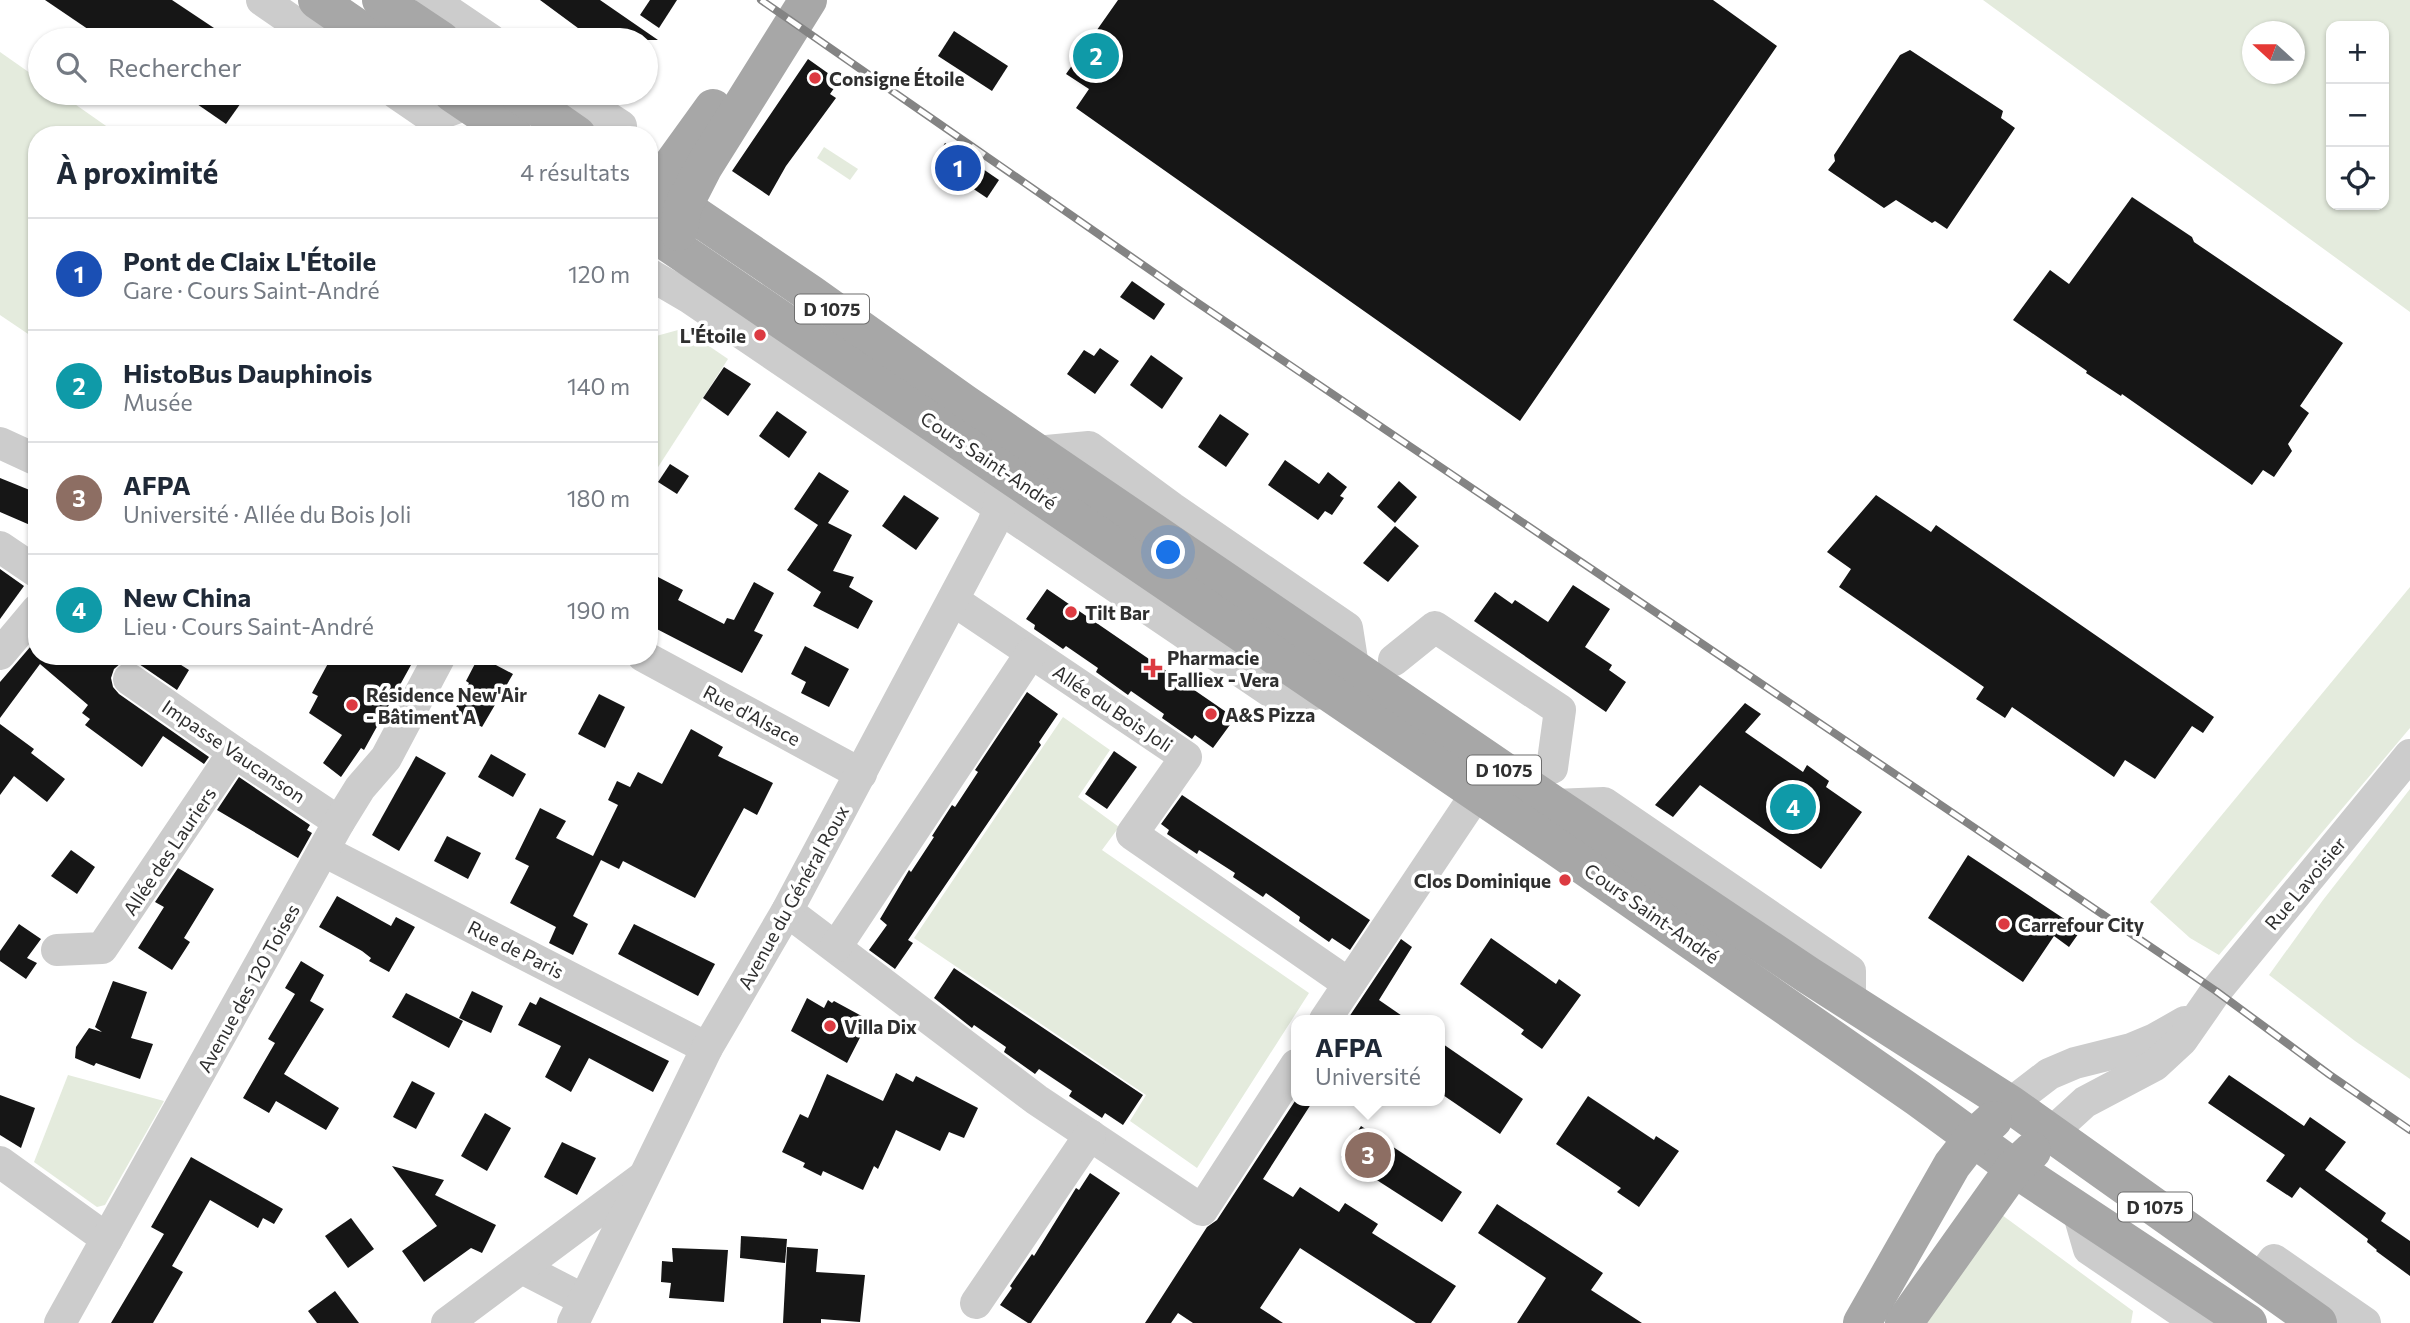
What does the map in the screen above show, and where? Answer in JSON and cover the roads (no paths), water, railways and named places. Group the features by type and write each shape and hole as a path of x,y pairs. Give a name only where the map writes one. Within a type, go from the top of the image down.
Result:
{"main road":[{"path":"317,0 358,28"},
{"path":"381,0 423,28"},
{"path":"658,234 663,194 698,128 794,0"},
{"path":"663,194 703,168 808,0"},
{"path":"470,105 501,126"},
{"path":"534,105 564,126"},
{"name":"Cours Saint-André","path":"663,194 1125,512 1341,679 1477,793 2014,1168 2248,1323"},
{"name":"Cours Saint-André","path":"658,260 1002,468 1341,679 1553,787 1850,987 2318,1323"},
{"path":"1863,1323 1952,1165 1973,1138 2010,1104"},
{"path":"1905,1323 2014,1168 2051,1133"}],"street":[{"path":"262,0 303,28"},
{"path":"432,0 473,28"},
{"path":"414,105 432,117 450,105"},
{"path":"589,105 621,126"},
{"name":"Cours Saint-André","path":"658,260 999,509 1283,700 1341,679 1347,628 1172,508 1089,447 1036,452"},
{"path":"0,443 28,456"},
{"name":"Avenue du Général Roux","path":"579,1311 707,1048 787,911 999,509 1002,468"},
{"path":"1125,512 1172,508"},
{"path":"0,547 28,566"},
{"name":"Allée du Bois Joli","path":"953,600 1186,757 1132,834 1349,984"},
{"path":"0,654 28,621"},
{"path":"1394,660 1435,627 1560,709 1553,787"},
{"path":"836,947 1031,653"},
{"name":"Rue d'Alsace","path":"658,664 861,774"},
{"name":"Avenue des 120 Toises","path":"60,1323 339,822 360,788 386,758 435,665"},
{"name":"Impasse Vaucanson","path":"129,679 339,822"},
{"name":"Allée des Lauriers","path":"87,975 234,752"},
{"name":"Rue Lavoisier","path":"2051,1133 2085,1102 2155,1065 2182,1040 2216,991 2410,755"},
{"path":"1328,1015 1477,793"},
{"name":"Rue de Paris","path":"324,851 707,1048"},
{"path":"787,911 1037,1100 1202,1210 1291,1073"},
{"path":"58,950 103,948"},
{"name":"Rue Lavoisier","path":"2010,1104 2049,1074 2074,1063 2131,1049 2155,1039 2202,1012"},
{"path":"976,1303 1090,1135"},
{"path":"0,1162 107,1239"},
{"path":"447,1323 646,1175"},
{"path":"2078,1211 2090,1249 2198,1323"},
{"path":"2259,1281 2274,1261 2365,1323"},
{"path":"522,1268 579,1311"}],"railway":[{"path":"761,0 1192,299 2216,991 2410,1130"}],"place":[{"name":"HistoBus Dauphinois","path":"1096,56"},
{"name":"Consigne Étoile","path":"815,78"},
{"name":"Pont de Claix L'Étoile","path":"958,168"},
{"name":"L'Étoile","path":"760,335"},
{"name":"Tilt Bar","path":"1071,612"},
{"name":"Pharmacie Falliex - Vera","path":"1153,668"},
{"name":"Résidence New'Air - Bâtiment A","path":"352,705"},
{"name":"A&S Pizza","path":"1211,714"},
{"name":"New China","path":"1793,807"},
{"name":"Clos Dominique","path":"1565,880"},
{"name":"Carrefour City","path":"2004,924"},
{"name":"Villa Dix","path":"830,1026"},
{"name":"AFPA","path":"1368,1155"}]}
